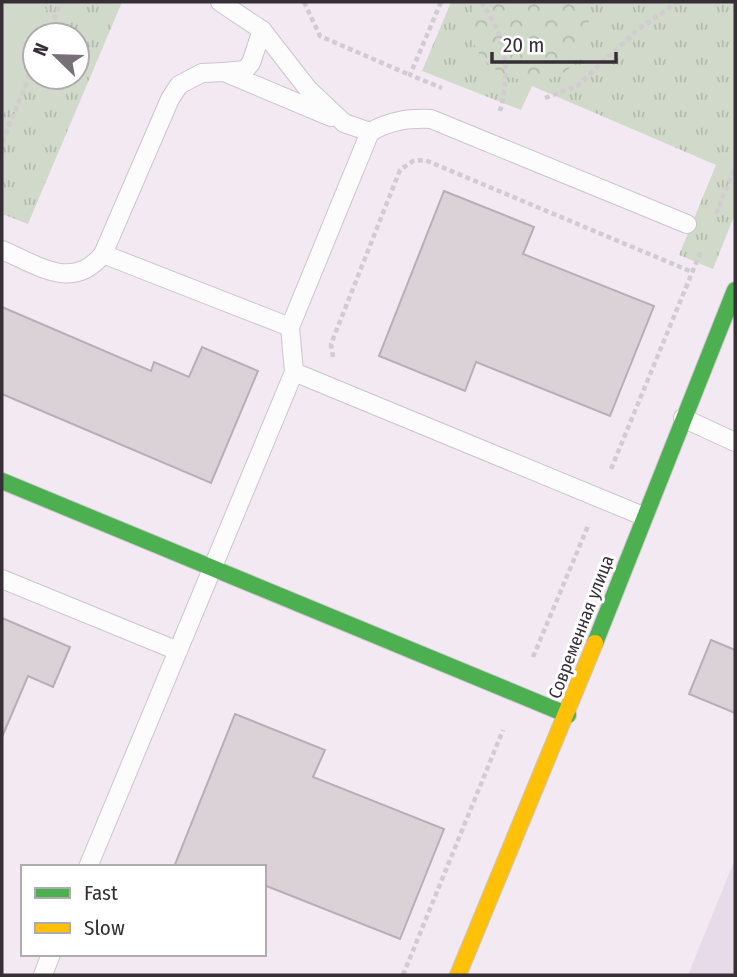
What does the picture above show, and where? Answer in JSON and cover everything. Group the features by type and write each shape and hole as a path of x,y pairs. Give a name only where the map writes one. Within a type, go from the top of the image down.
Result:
{"street":[{"name":"Современная улица","path":"460,971 568,715 643,516 735,290"},
{"path":"2,481 568,715"}],"lane":[{"path":"220,2 262,30 308,89 344,123"},
{"path":"2,250 58,273 78,274 94,266 103,254 170,99 179,85 202,73 245,70 251,63 262,30"},
{"path":"224,72 370,132"},
{"path":"89,865 294,372 290,327 370,132 387,123 410,118 431,120 687,224"},
{"path":"103,254 290,327"},
{"path":"294,372 643,516"},
{"path":"683,418 735,442"},
{"path":"2,579 178,651"},
{"path":"43,975 50,956"},
{"path":"460,971 482,975"}],"path":[{"path":"53,21 61,2"},
{"path":"304,2 320,36 449,90"},
{"path":"410,75 440,2"},
{"path":"481,2 500,36 506,57 507,77 500,111"},
{"path":"545,98 577,86 636,31 678,2"},
{"path":"2,142 23,91"},
{"path":"487,106 510,116"},
{"path":"339,368 333,359 331,344 400,170 413,161 425,160 692,272"},
{"path":"711,226 735,167"},
{"path":"403,975 706,238"}],"shaded area":[{"path":"735,859 735,975 688,975"}],"green space":[{"path":"2,2 122,2 91,75 91,21 21,21 21,91 84,91 28,224 2,214"},
{"path":"2,2 29,2 47,9 42,21 21,21 21,71 2,117"},
{"path":"451,2 735,2 735,214 713,269 679,255 716,165 532,86 521,110 422,71"},
{"path":"475,2 585,2 589,23 584,44 572,66 554,78 532,81 510,77 491,66 477,49 470,28"}],"building":[{"path":"444,191 534,227 523,254 654,306 610,416 476,362 465,391 379,356"},
{"path":"2,307 151,371 154,362 189,377 202,347 258,371 211,483 2,394"},
{"path":"2,618 70,647 53,687 28,676 2,737"},
{"path":"711,640 735,650 735,713 689,694"},
{"path":"235,714 325,750 313,777 444,829 400,939 266,886 266,865 175,865"}],"traffic: fast":[{"path":"595,643 735,290"},
{"path":"2,481 568,715"}],"traffic: slow":[{"path":"458,975 595,643"}]}
